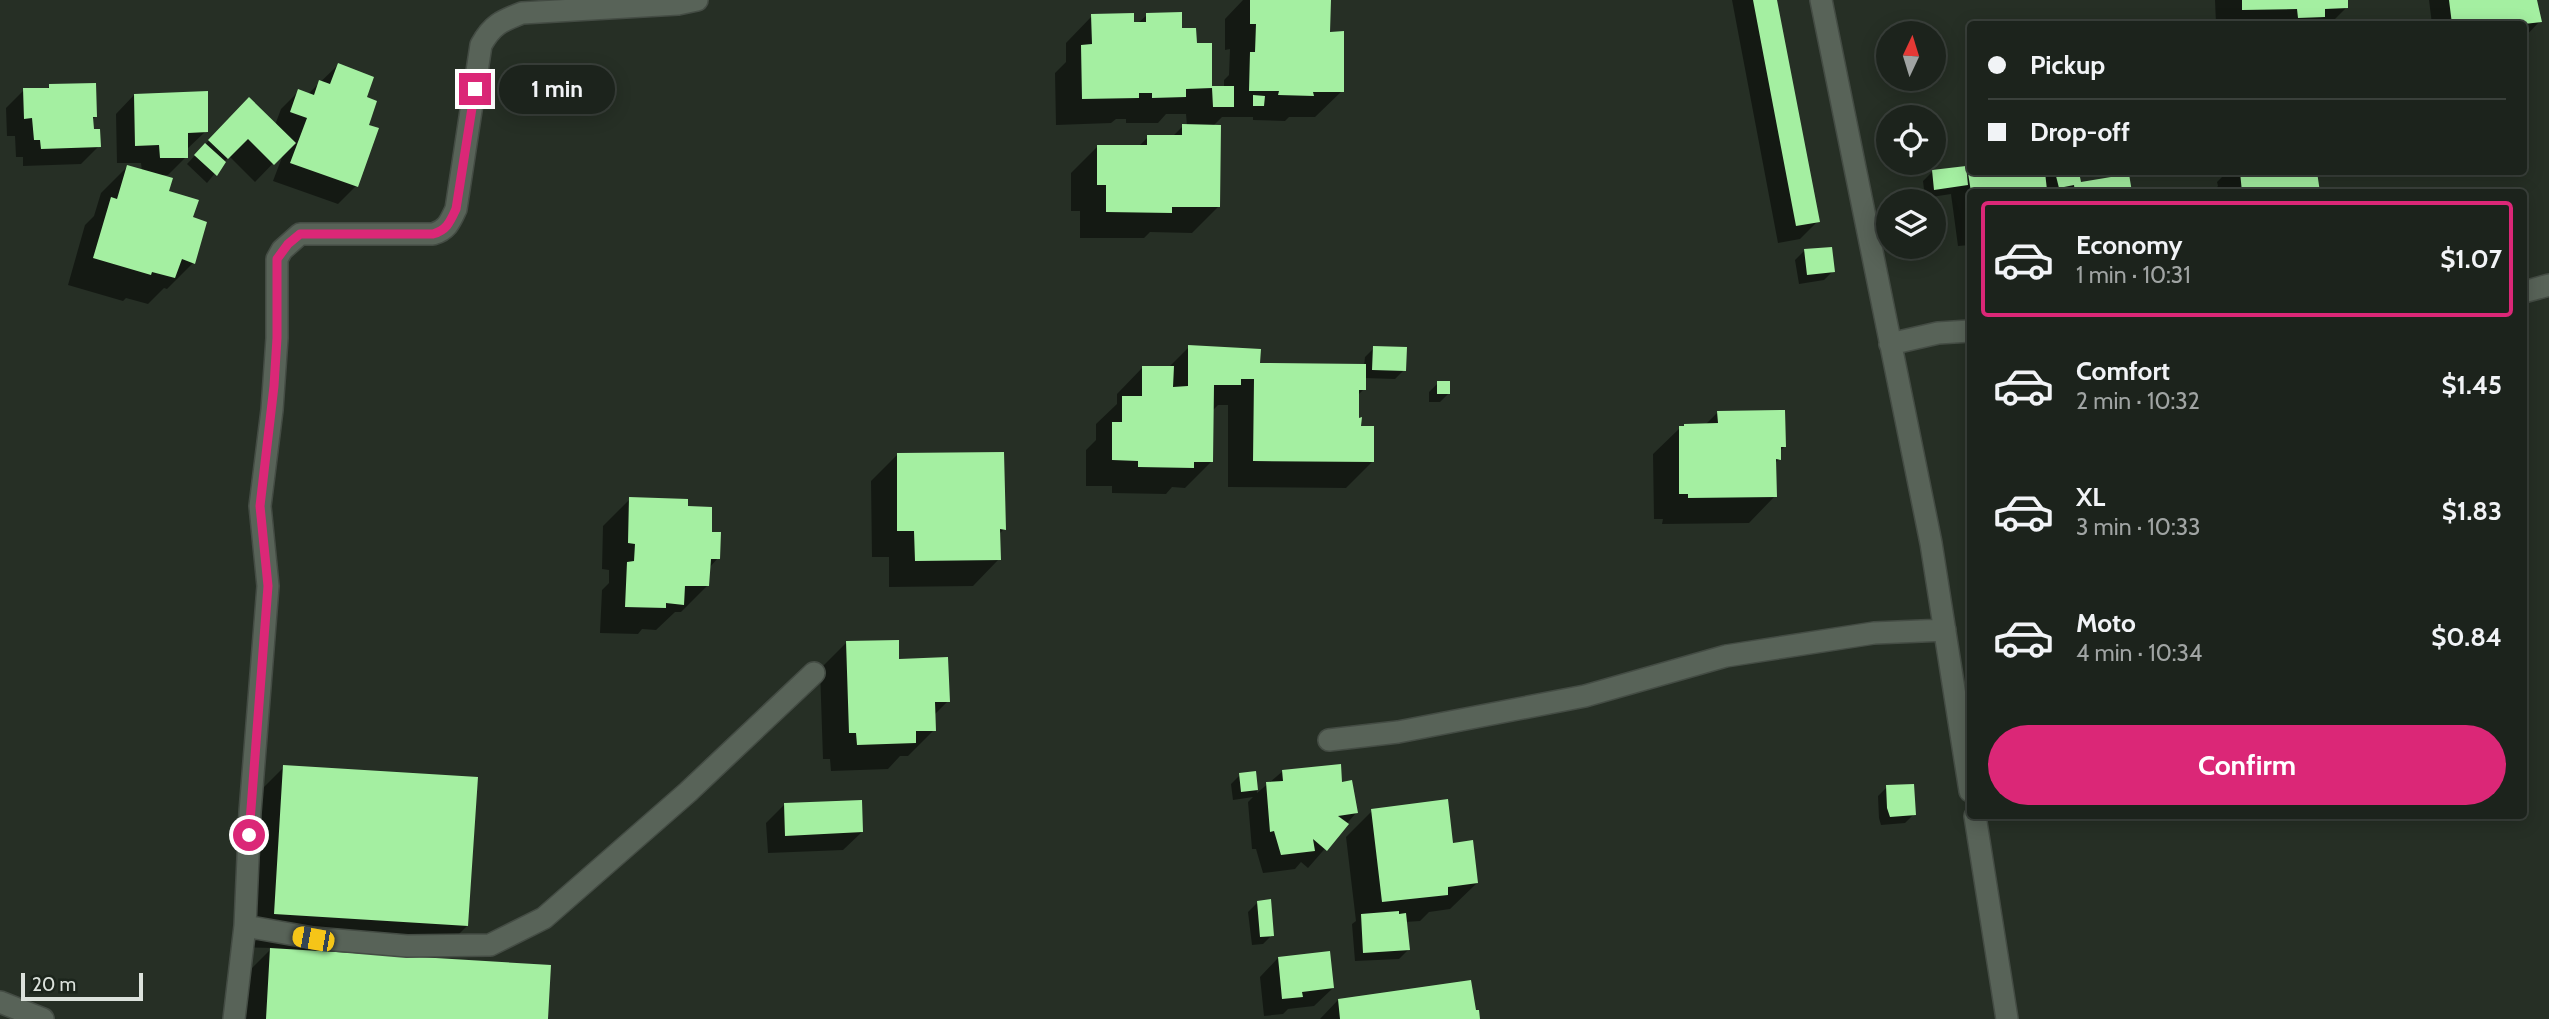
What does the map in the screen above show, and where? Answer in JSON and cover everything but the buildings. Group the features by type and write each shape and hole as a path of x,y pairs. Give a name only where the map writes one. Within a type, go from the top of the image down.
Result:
{"street":[{"path":"234,1019 244,926 268,586 260,506 274,374 277,259 300,234 433,234 449,225 456,209 481,45 489,30 504,19 522,13 678,4 697,0"},
{"path":"1821,0 1931,543 1967,771"},
{"path":"2527,291 2549,285"},
{"path":"1890,344 1938,333 1967,331"},
{"path":"1329,740 1398,732 1585,696 1726,656 1874,633 1945,630"},
{"path":"244,926 313,939 407,946 489,945 544,918 697,784 814,673"},
{"path":"1975,819 2007,1019"},
{"path":"0,1002 43,1019"}],"route":[{"path":"249,835 268,586 260,506 274,386 277,259 282,250 300,234 433,234 449,225 456,209 475,89"}]}
